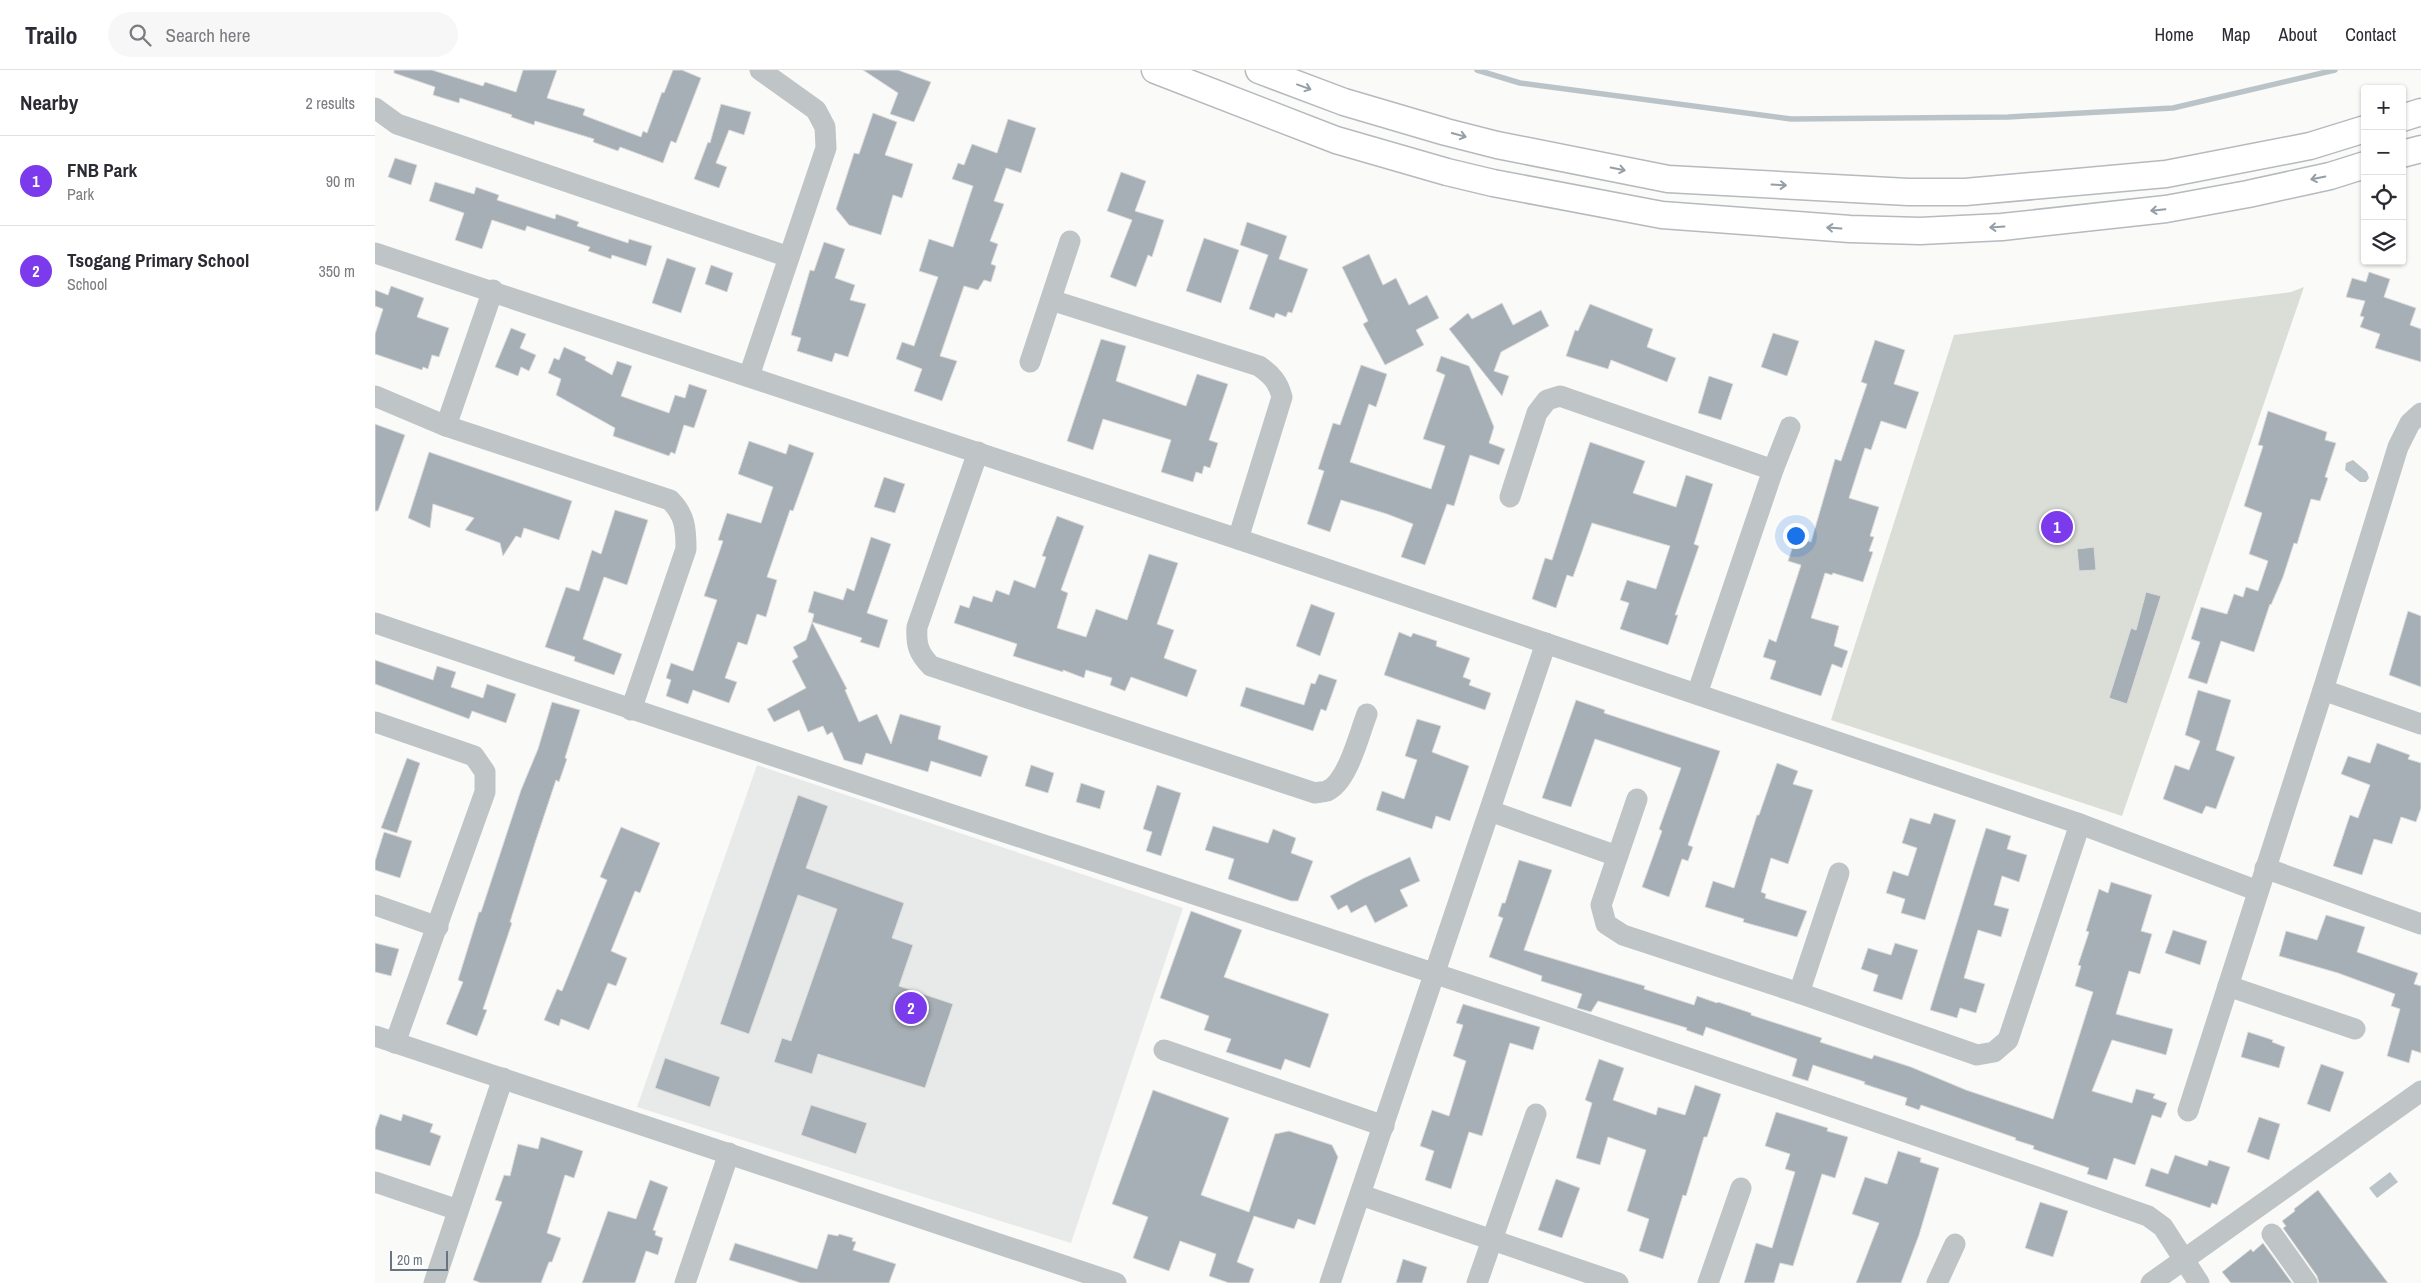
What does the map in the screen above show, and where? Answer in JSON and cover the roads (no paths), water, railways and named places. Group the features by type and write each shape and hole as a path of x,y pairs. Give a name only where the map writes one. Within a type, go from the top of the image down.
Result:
{"main road":[{"path":"1155,70 1336,140 1419,164 1493,183 1662,215 1850,229 1920,231 2002,226 2166,209 2275,188 2361,166"},
{"path":"1259,70 1344,102 1446,132 1497,145 1668,179 1889,191 1965,192 2166,174 2310,146 2362,130"},
{"path":"2406,117 2421,112"},
{"path":"2406,153 2421,149"}],"street":[{"path":"749,376 826,148 825,127 816,110 760,70"},
{"path":"375,108 397,124 789,257"},
{"path":"1030,362 1070,241"},
{"path":"375,252 978,452 1697,694 2080,824 2258,891"},
{"path":"447,426 493,290"},
{"path":"1051,300 1259,366 1271,375 1279,385 1282,397 1237,539"},
{"path":"375,396 447,426 670,500 679,509 685,524 686,549 631,710"},
{"path":"1509,497 1537,413 1547,400 1560,396 1773,470"},
{"path":"2188,1111 2323,690 2397,447 2410,423 2421,413"},
{"path":"1697,694 1773,470 1790,427"},
{"path":"978,452 917,627 916,643 921,656 931,666 947,673 1315,793 1328,790 1338,783 1345,771 1367,714"},
{"path":"375,623 631,710 1435,974 2149,1216 2163,1227 2199,1283"},
{"path":"1331,1283 1546,643"},
{"path":"2323,690 2421,724"},
{"path":"375,722 474,756 485,772 485,792 395,1043"},
{"path":"1637,800 1601,905 1606,924 1623,935 1799,992 1977,1054 1994,1052 2009,1040 2080,824"},
{"path":"1490,812 1617,856"},
{"path":"2265,868 2421,924"},
{"path":"1799,992 1839,873"},
{"path":"375,905 438,927"},
{"path":"2228,986 2355,1028"},
{"path":"375,1036 1116,1283"},
{"path":"1164,1050 1384,1126"},
{"path":"435,1283 503,1078"},
{"path":"2151,1283 2421,1091"},
{"path":"1477,1283 1536,1114"},
{"path":"685,1283 729,1154"},
{"path":"375,1182 458,1210"},
{"path":"1708,1283 1741,1188"},
{"path":"1361,1195 1618,1283"},
{"path":"2272,1234 2307,1283"},
{"path":"1937,1283 1955,1244"}],"waterway":[{"path":"1477,70 1520,83 1791,119 2008,117 2173,108 2335,70"}],"place":[{"name":"FNB Park","path":"2057,527"},
{"name":"Tsogang Primary School","path":"911,1008"}]}
